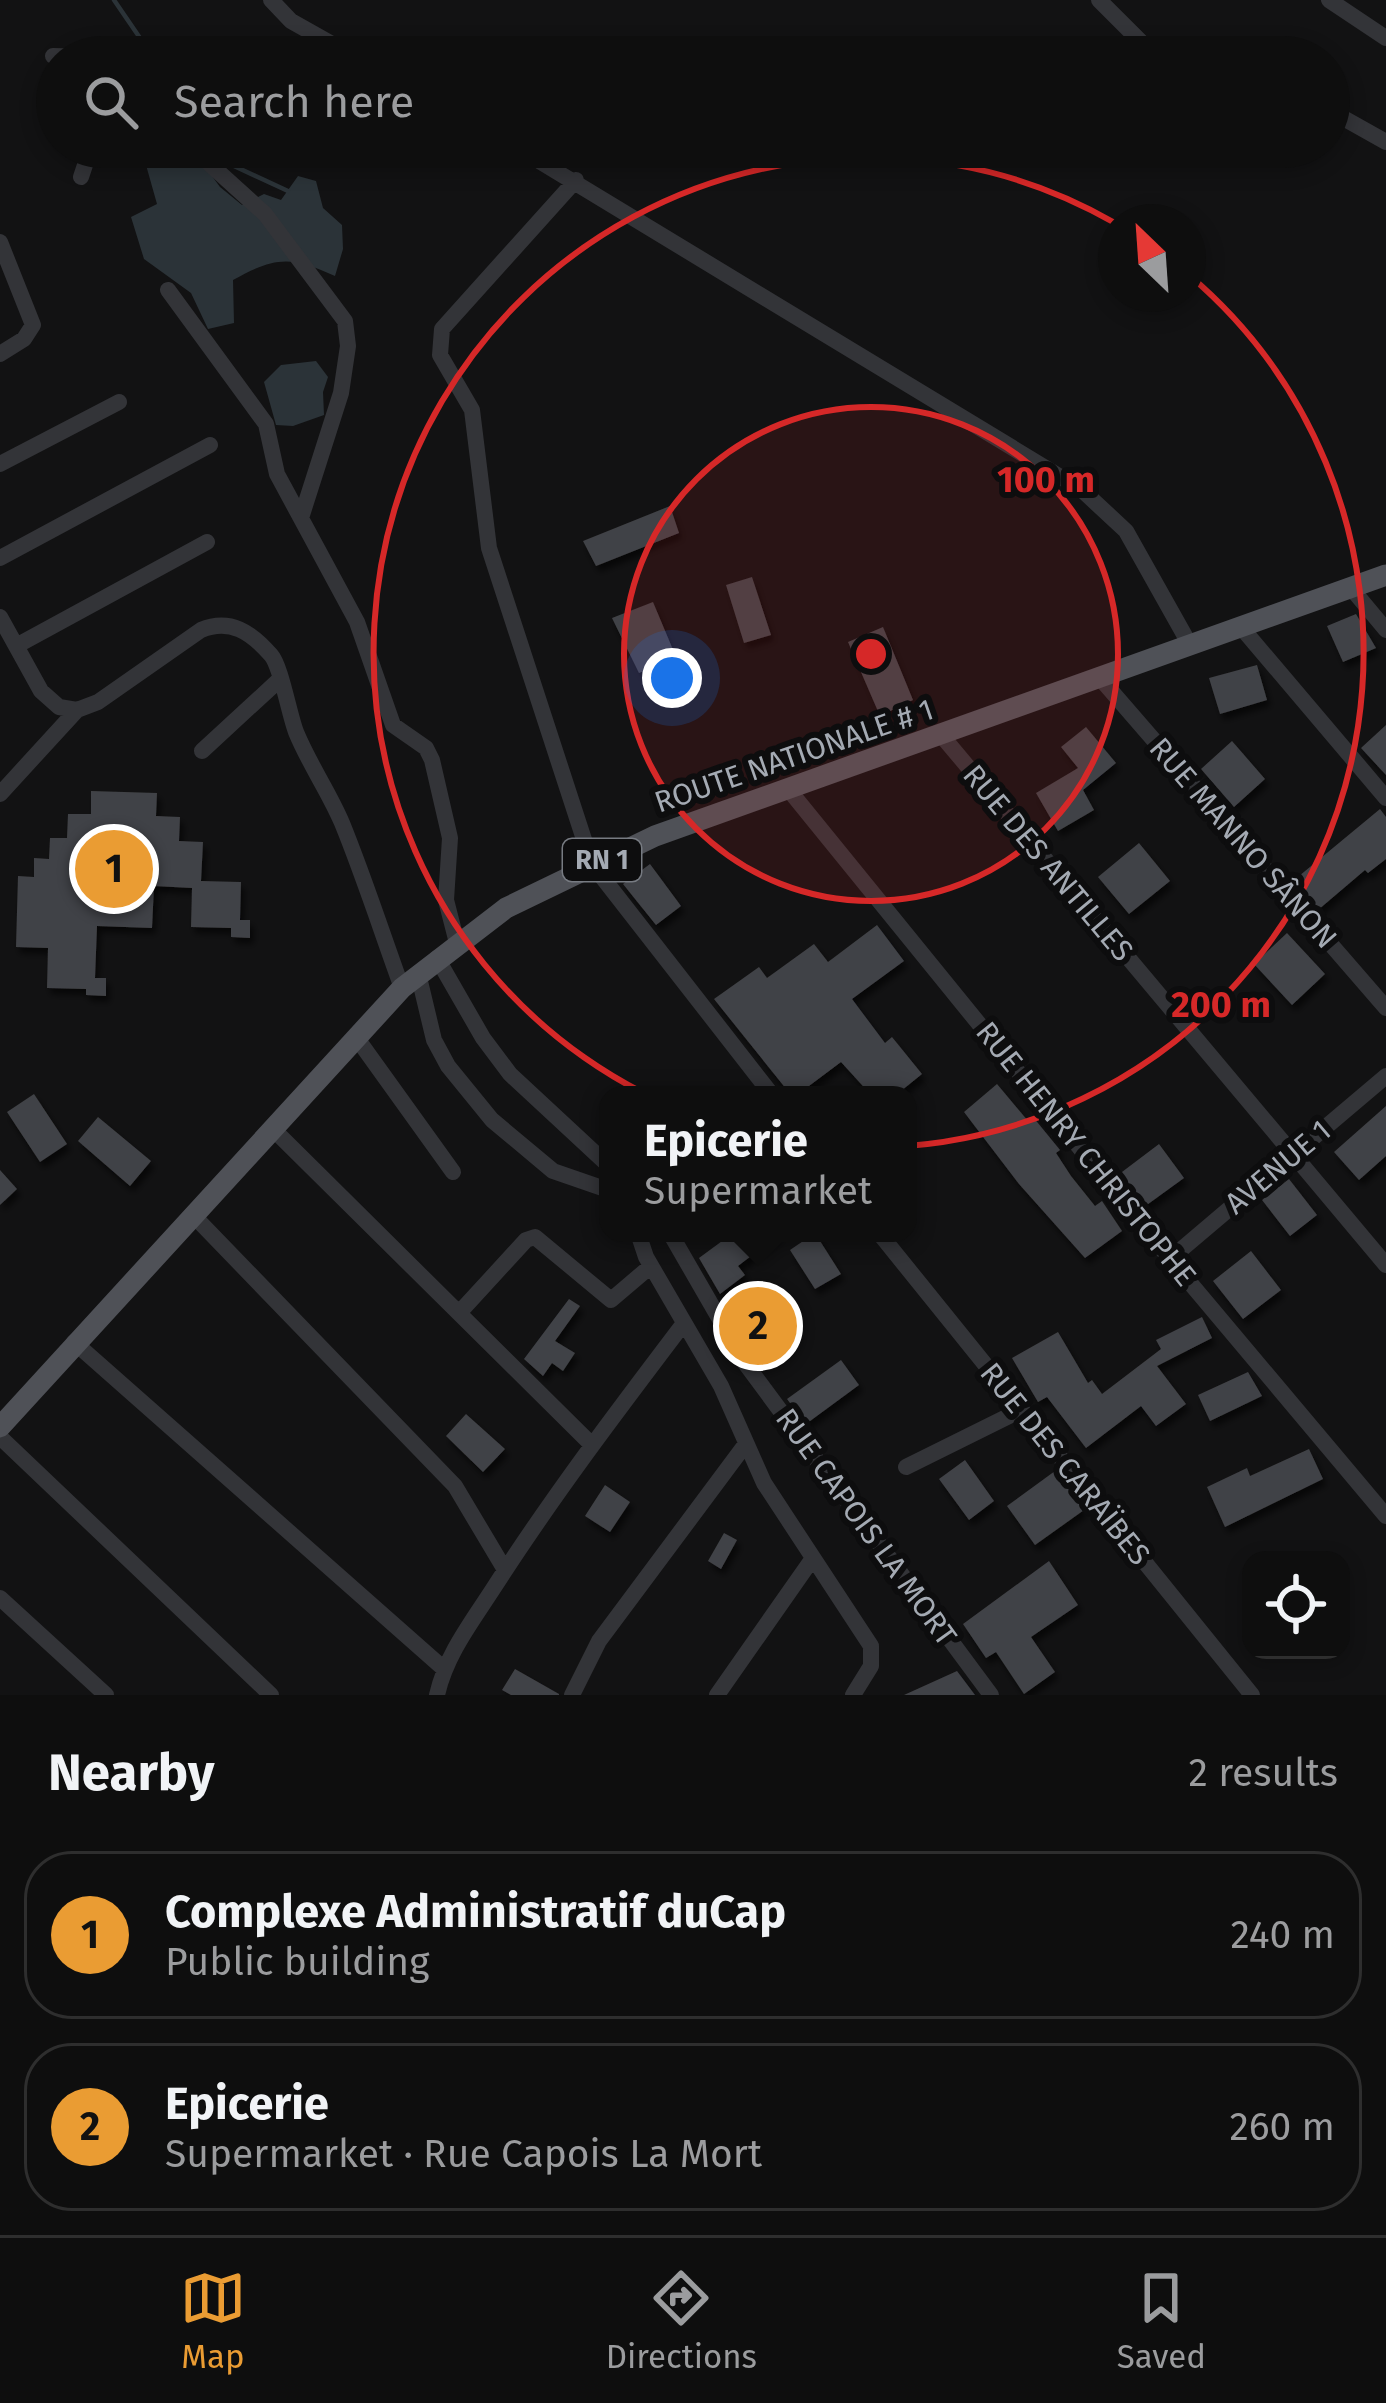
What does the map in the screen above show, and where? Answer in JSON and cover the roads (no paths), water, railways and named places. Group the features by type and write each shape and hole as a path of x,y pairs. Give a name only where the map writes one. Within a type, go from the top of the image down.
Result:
{"main road":[{"name":"ROUTE NATIONALE # 1","path":"0,1427 410,980 506,908 655,836 1386,575"}],"street":[{"path":"271,0 292,22 317,36"},
{"path":"1099,0 1135,36"},
{"path":"1329,0 1386,38"},
{"path":"1350,122 1386,142"},
{"path":"82,176 84,168"},
{"path":"214,168 265,214 345,321 348,346 341,393 302,518"},
{"path":"554,168 1082,490 1126,531 1190,645"},
{"path":"576,180 442,329 438,346 472,410 489,548 592,864 765,1086"},
{"path":"0,242 33,326 24,340 0,354"},
{"path":"168,290 254,402 266,424 277,474 357,622 393,725 426,748 432,760 450,838 446,900 457,943"},
{"path":"0,464 119,402"},
{"path":"0,558 210,445"},
{"path":"16,646 207,542"},
{"path":"1351,587 1386,629"},
{"path":"0,617 41,691 59,707 77,710"},
{"path":"0,794 77,710 98,702 201,630 220,622 239,627 278,665 297,733 448,1066 492,1120 553,1171 599,1187"},
{"path":"1241,627 1386,798"},
{"name":"RUE MANNO SÂNON","path":"1100,678 1386,1008"},
{"path":"202,751 279,680"},
{"name":"RUE DES ANTILLES","path":"942,736 1386,1265"},
{"name":"RUE HENRY CHRISTOPHE","path":"789,790 1386,1516"},
{"path":"437,958 510,1074 599,1157"},
{"path":"356,1037 453,1172"},
{"name":"AVENUE 1","path":"1171,1259 1386,1076"},
{"path":"272,1128 592,1445"},
{"path":"192,1214 455,1486 505,1570"},
{"path":"459,1313 526,1240 535,1237 611,1300 651,1266"},
{"path":"642,1242 721,1386 764,1484 871,1646 871,1666 853,1695"},
{"name":"RUE CAPOIS LA MORT","path":"675,1242 745,1363 991,1695"},
{"name":"RUE DES CARAÏBES","path":"886,1242 1252,1695"},
{"path":"437,1695 443,1668 505,1570 684,1324"},
{"path":"74,1342 443,1668"},
{"path":"906,1467 1021,1410"},
{"path":"0,1437 271,1695"},
{"path":"572,1695 599,1640 745,1445"},
{"path":"717,1695 813,1558"},
{"path":"0,1598 106,1695"}],"waterway":[{"path":"114,0 139,36"},
{"path":"238,168 288,191"}],"place":[{"name":"Complexe Administratif duCap","path":"114,869"},
{"name":"Epicerie","path":"758,1326"}]}
